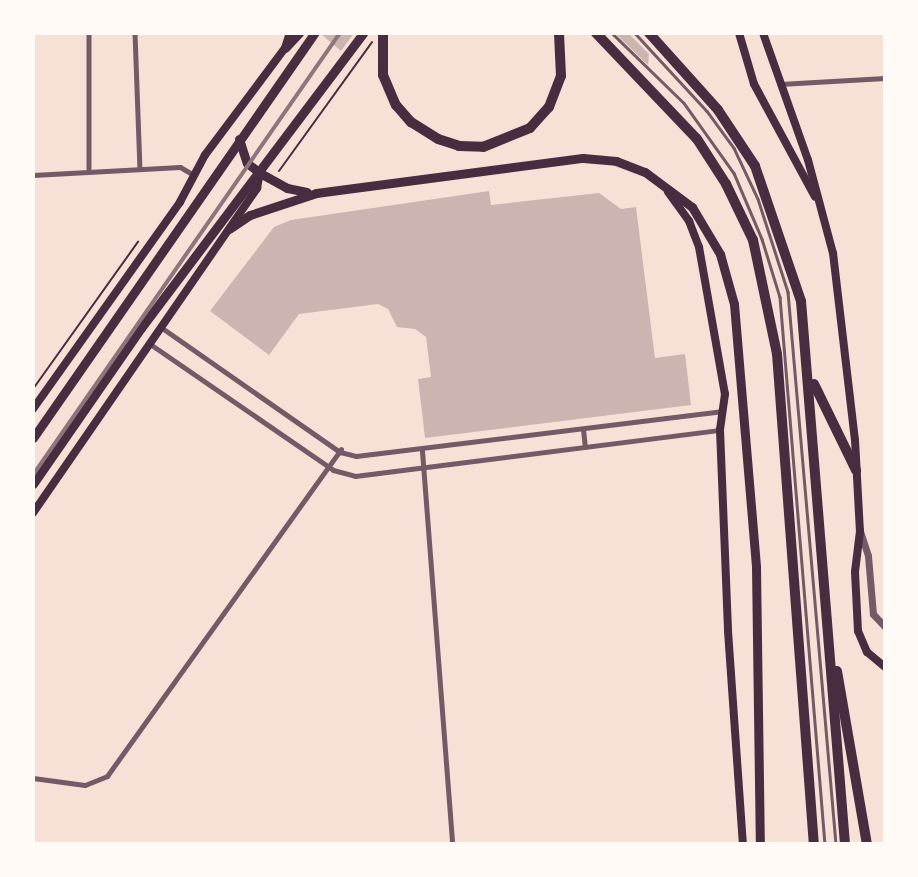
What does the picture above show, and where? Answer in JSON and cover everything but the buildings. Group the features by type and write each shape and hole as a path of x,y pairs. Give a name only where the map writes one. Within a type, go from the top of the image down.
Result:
{"highway":[{"path":"383,33 383,75 396,105 411,122 438,139 459,146 483,147 530,128 549,107 561,76 559,33"},
{"path":"596,33 697,139 726,184 753,240 777,354 812,844"},
{"path":"649,33 718,110 755,166 801,301 810,372 845,844"},
{"path":"810,372 856,470"},
{"path":"829,645 867,844"}],"main road":[{"path":"285,48 290,33"},
{"path":"33,408 194,175 285,48 299,33"},
{"path":"33,438 314,33"},
{"path":"33,484 142,328 363,33"},
{"path":"740,33 759,94 821,209"},
{"path":"763,33 821,209 841,300 860,531 855,572 858,631 867,652 885,667"},
{"path":"239,139 247,163 260,173 287,188 316,193"},
{"path":"229,229 261,211 316,193 583,159 631,166 670,187 696,213 720,254 734,304 757,567 760,844"},
{"path":"631,166 666,190 695,233 725,394 720,430 743,844"},
{"path":"33,513 257,188 260,173"}],"street":[{"path":"89,33 89,171"},
{"path":"135,33 140,168"},
{"path":"780,84 885,78"},
{"path":"33,176 180,167 194,175"},
{"path":"162,328 341,449 356,456 422,451 723,411"},
{"path":"150,344 331,466 355,476 720,430"},
{"path":"583,429 585,447"},
{"path":"33,778 85,785 107,776 341,449"},
{"path":"422,451 452,844"},
{"path":"860,531 868,556 873,614 885,627"}],"lane":[{"path":"612,33 684,103 734,173 780,297 825,844"},
{"path":"635,33 700,102 734,148 758,199 788,292 836,844"}],"path":[{"path":"33,389 144,234"}],"railway":[{"path":"33,475 340,33"}]}
